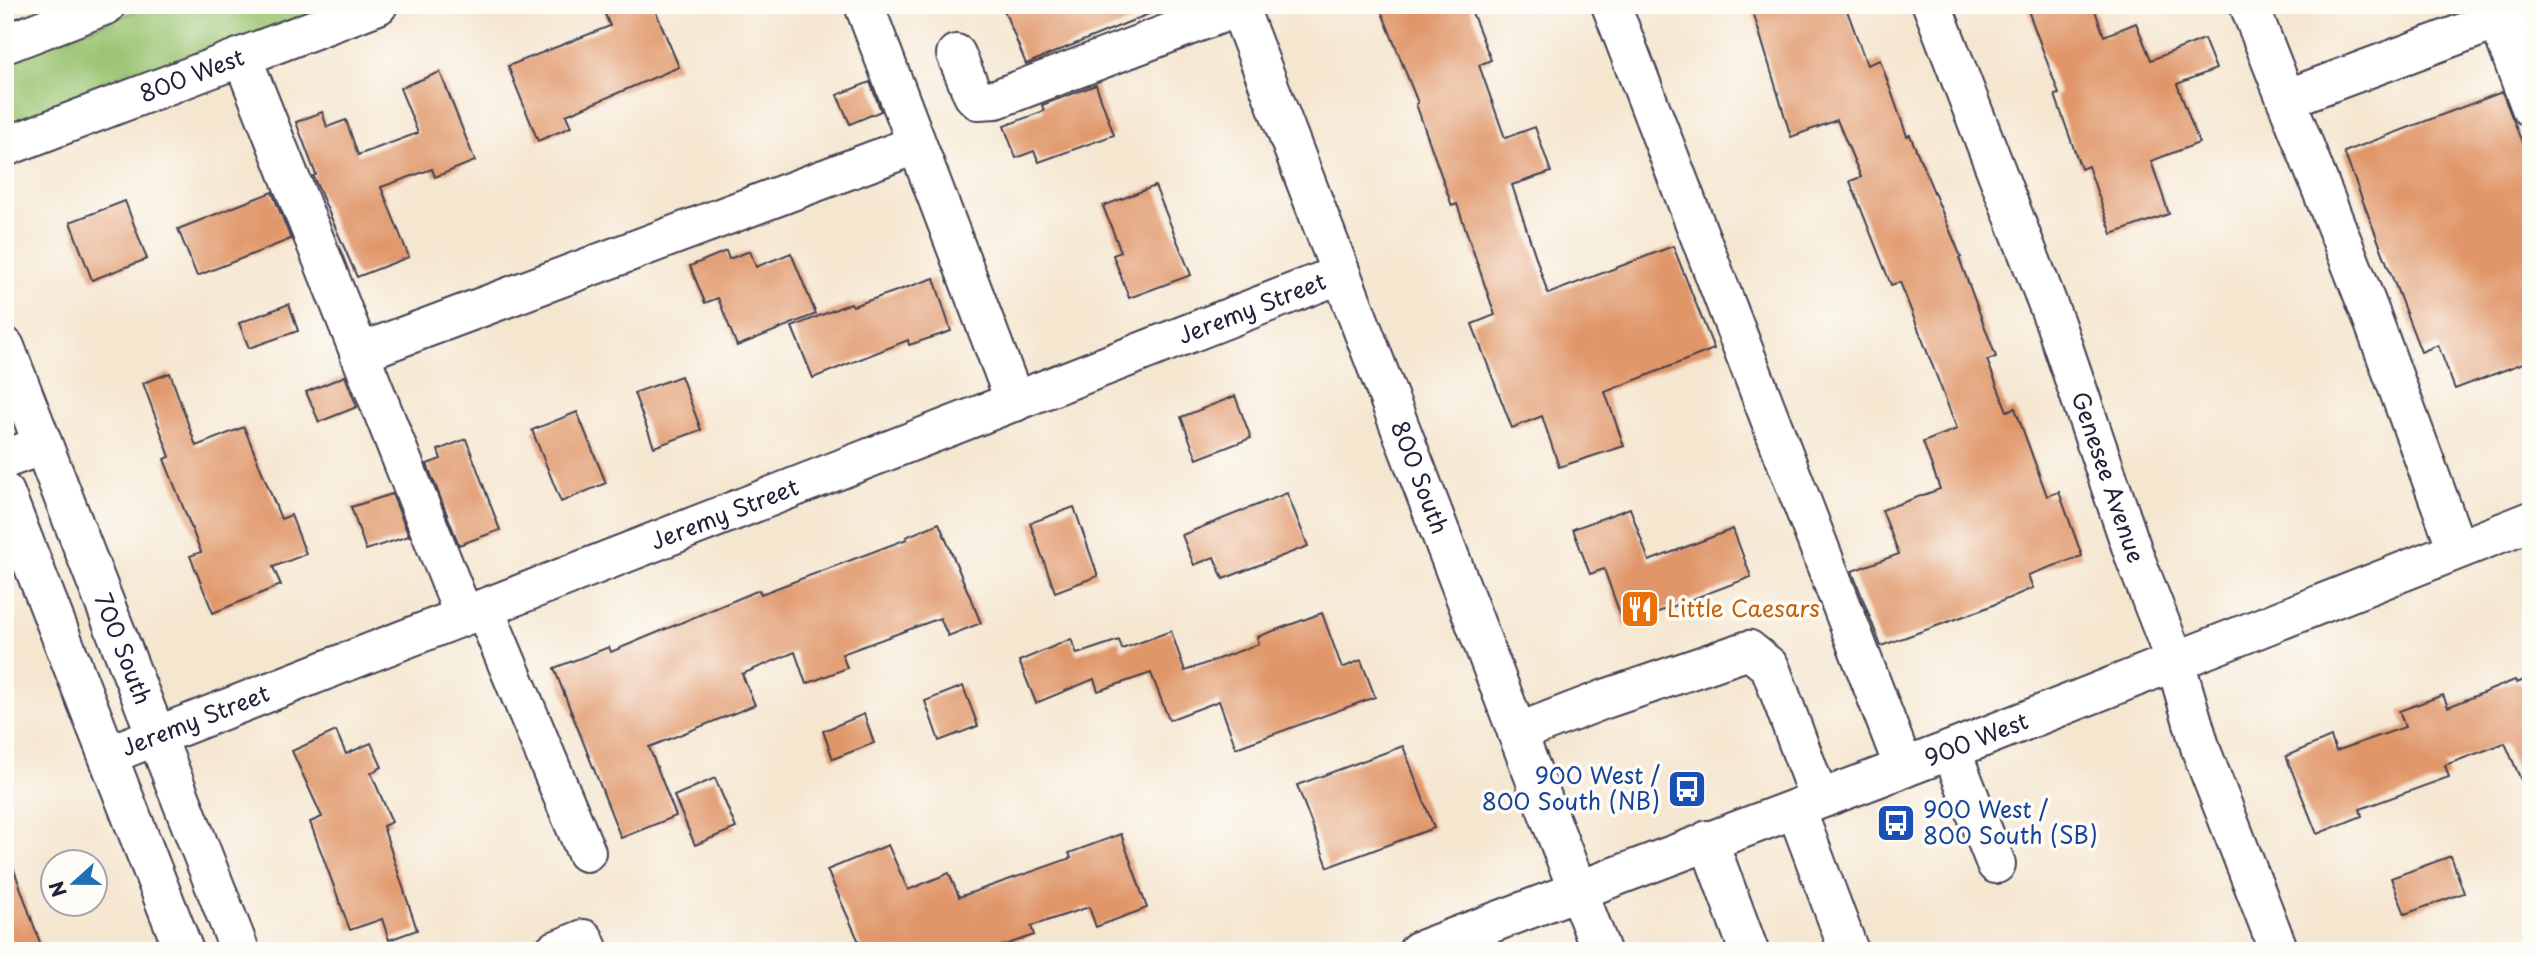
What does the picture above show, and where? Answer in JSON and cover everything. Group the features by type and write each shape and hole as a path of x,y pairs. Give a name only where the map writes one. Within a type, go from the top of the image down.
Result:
{"street":[{"path":"5,44 106,5"},
{"name":"800 West","path":"5,148 378,5"},
{"path":"864,5 1014,402"},
{"path":"1611,5 1904,768"},
{"name":"Genesee Avenue","path":"1932,5 2055,323 2135,558 2175,661 2201,750 2278,951"},
{"path":"2249,5 2371,315 2457,550"},
{"path":"956,54 973,95 978,100 996,99 1238,6"},
{"name":"800 South","path":"1238,6 1601,951"},
{"path":"2286,99 2514,14 2531,108"},
{"path":"242,57 359,353 474,612 586,852"},
{"path":"359,353 915,145"},
{"name":"Jeremy Street","path":"108,755 1341,274"},
{"name":"700 South","path":"5,347 240,951"},
{"path":"5,459 43,445"},
{"path":"5,493 184,951"},
{"name":"900 West","path":"1418,951 1951,750 2531,521"},
{"path":"1517,733 1605,699 1749,650 1770,667 1849,951"},
{"path":"1951,750 1996,864"},
{"path":"1708,841 1749,951"},
{"path":"554,951 584,939 589,951"}],"green space":[{"path":"150,5 351,5 5,139 5,61"}],"building":[{"path":"601,5 653,5 679,67 566,115 571,127 538,141 508,66 610,26"},
{"path":"1002,5 1166,5 1166,7 1026,64"},
{"path":"1379,5 1469,5 1491,60 1479,65 1505,138 1535,127 1551,172 1512,185 1548,294 1673,246 1714,349 1605,392 1624,446 1559,467 1542,416 1512,428 1472,324 1495,315 1457,204 1452,206 1416,104 1418,103"},
{"path":"1751,5 1845,5 1867,65 1880,60 1907,136 1910,135 1961,257 1959,258 1996,357 1987,360 2007,411 2015,408 2047,496 2059,492 2082,556 2028,575 2033,588 1881,646 1852,571 1899,554 1882,510 1940,489 1923,442 1957,429 1900,282 1891,285 1850,181 1861,177 1837,120 1791,137"},
{"path":"2026,5 2093,5 2104,36 2136,23 2151,60 2204,39 2216,69 2177,84 2199,143 2151,161 2169,214 2112,234 2088,166 2081,169 2055,95 2059,94"},
{"path":"440,72 475,161 435,177 432,169 381,187 409,257 357,277 313,176 316,175 296,122 322,112 327,127 346,120 358,155 418,133 400,88"},
{"path":"870,82 881,111 850,124 837,95"},
{"path":"1096,85 1114,135 1039,162 1034,151 1016,158 1004,126 1044,111 1042,105"},
{"path":"2502,92 2531,165 2531,360 2455,389 2438,345 2421,352 2344,152"},
{"path":"1155,186 1191,275 1129,298 1113,255 1121,252 1103,206"},
{"path":"272,192 291,239 197,276 178,229"},
{"path":"125,201 147,259 92,280 70,222"},
{"path":"726,251 729,259 750,251 756,267 791,253 816,314 737,346 718,298 705,303 690,266"},
{"path":"934,278 951,331 909,345 908,340 813,378 792,327 851,303 853,306"},
{"path":"289,304 298,331 249,348 239,323"},
{"path":"170,373 196,446 244,427 281,519 291,515 306,554 273,567 281,585 213,613 190,556 201,552 164,459 170,457 143,383"},
{"path":"345,376 357,407 319,422 306,392"},
{"path":"681,376 701,430 654,447 634,393"},
{"path":"1235,396 1251,438 1197,459 1181,417"},
{"path":"577,412 606,483 561,502 532,430"},
{"path":"466,439 500,530 459,545 427,464 441,459 438,450"},
{"path":"1287,493 1308,546 1223,579 1214,557 1194,565 1182,535"},
{"path":"392,494 409,536 366,550 351,507"},
{"path":"1074,507 1098,576 1055,592 1030,523"},
{"path":"1630,508 1649,561 1733,529 1751,577 1624,625 1604,569 1590,574 1573,529"},
{"path":"939,523 981,623 948,636 940,618 842,654 847,668 806,684 795,652 742,674 755,705 649,747 676,816 621,838 554,668 609,647 611,652 759,590 761,594 907,539 906,537"},
{"path":"1322,613 1342,668 1361,660 1375,697 1236,748 1219,701 1169,720 1151,673 1098,691 1094,679 1036,703 1019,661 1071,639 1077,654 1119,640 1122,649 1171,631 1185,671 1259,644 1257,637"},
{"path":"2531,677 2531,803 2505,743 2445,765 2449,777 2360,809 2362,816 2317,834 2286,756 2331,737 2336,751 2405,727 2399,711 2443,695 2448,707 2515,680 2517,683"},
{"path":"963,686 978,726 939,741 925,701"},
{"path":"864,714 874,743 833,759 823,731"},
{"path":"336,731 346,754 371,743 382,767 371,773 392,822 383,826 417,930 389,940 382,919 350,930 310,822 322,817 292,751"},
{"path":"1403,746 1434,828 1328,867 1297,785"},
{"path":"715,778 736,828 695,845 674,796"},
{"path":"1121,834 1147,908 1096,927 1089,907 1031,926 1034,935 987,951 863,951 827,870 888,845 908,890 949,873 959,897 1071,858 1069,853"},
{"path":"5,856 9,856 43,951 5,951"},
{"path":"2451,856 2464,893 2405,914 2391,878"}],"place":[{"name":"Little Caesars","path":"1640,609"},
{"name":"900 West / 800 South (NB)","path":"1687,789"},
{"name":"900 West / 800 South (SB)","path":"1896,823"}]}
